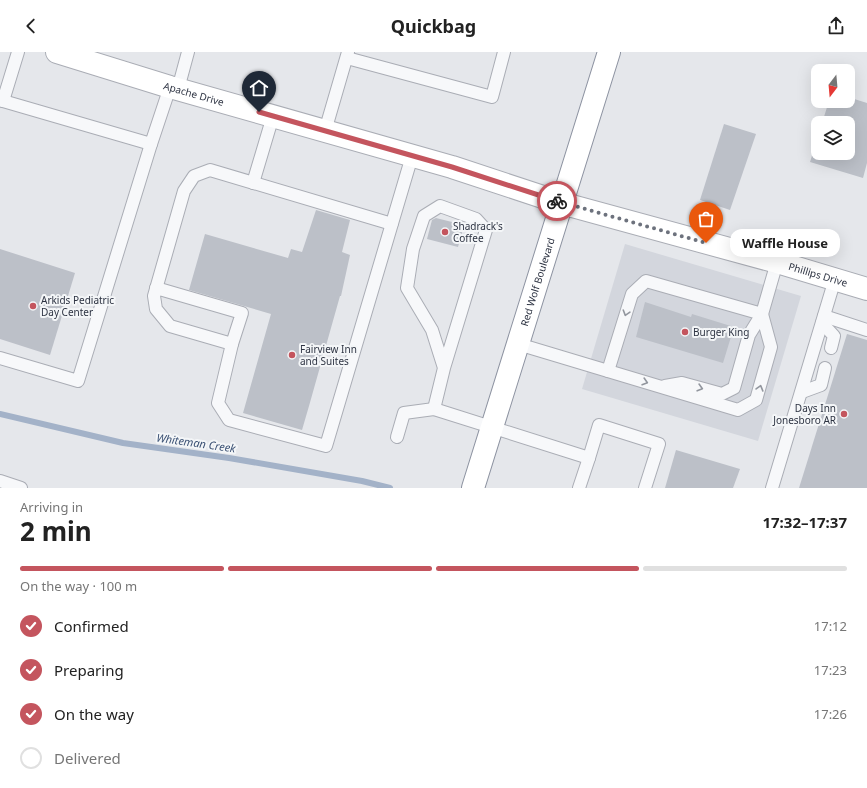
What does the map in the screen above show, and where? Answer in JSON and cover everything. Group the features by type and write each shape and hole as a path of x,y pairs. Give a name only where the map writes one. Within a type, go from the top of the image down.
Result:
{"main road":[{"name":"Apache Drive","path":"57,52 174,88 452,167 561,203"},
{"name":"Red Wolf Boulevard","path":"473,488 609,53"},
{"name":"Phillips Drive","path":"561,203 777,262 867,289"}],"lane":[{"path":"18,52 1,101 151,144"},
{"path":"0,358 78,381 151,144 188,52"},
{"path":"325,131 348,55 492,97 504,52"},
{"path":"253,183 272,116"},
{"path":"156,288 242,313 232,344 218,403 229,420 326,446 412,156"},
{"path":"232,344 170,326 156,310 154,296 156,288 184,191 194,176 210,170 392,224"},
{"path":"434,409 444,368 486,230 476,219 440,206 424,216 413,249 406,288 432,330 444,368"},
{"path":"662,387 682,383 722,394 734,388 749,335 762,314 777,262"},
{"path":"772,488 835,280"},
{"path":"608,371 632,294 646,281 762,314"},
{"path":"518,344 738,410 756,400 772,348 762,314"},
{"path":"823,320 867,330"},
{"path":"823,320 834,336 831,348"},
{"path":"802,392 821,385 825,368"},
{"path":"398,437 404,413 434,409 589,458"},
{"path":"580,488 600,425 659,444 645,488"},
{"path":"0,481 22,488"}],"shaded area":[{"path":"625,244 801,296 758,441 582,389"}],"building":[{"path":"855,99 867,103 867,163 863,178 810,162 811,159 855,160 855,116 824,116 827,108 855,108"},
{"path":"724,124 756,134 730,210 700,200"},
{"name":"Fairview Inn and Suites","path":"316,210 350,220 342,252 350,255 341,296 302,430 243,413 271,314 189,290 205,234 288,258 291,249 302,252"},
{"name":"Shadrack's Coffee","path":"436,218 464,225 458,247 427,239 432,220"},
{"name":"Arkids Pediatric Day Center","path":"0,249 75,273 50,355 0,339"},
{"name":"Burger King","path":"645,302 691,317 692,314 734,327 723,363 636,337"},
{"name":"Days Inn Jonesboro AR","path":"847,334 867,340 867,488 799,488"},
{"path":"676,450 740,469 733,488 665,488"}],"waterway":[{"name":"Whiteman Creek","path":"0,414 123,443 229,458 362,481 390,488"}],"way so far":[{"path":"557,201 706,243"}],"place":[{"name":"Shadrack's Coffee","path":"445,232"},
{"name":"Waffle House","path":"706,243"},
{"name":"Arkids Pediatric Day Center","path":"33,306"},
{"name":"Burger King","path":"685,332"},
{"name":"Fairview Inn and Suites","path":"292,355"},
{"name":"Days Inn Jonesboro AR","path":"844,414"}],"route":[{"path":"259,112 452,167 557,201"}]}
